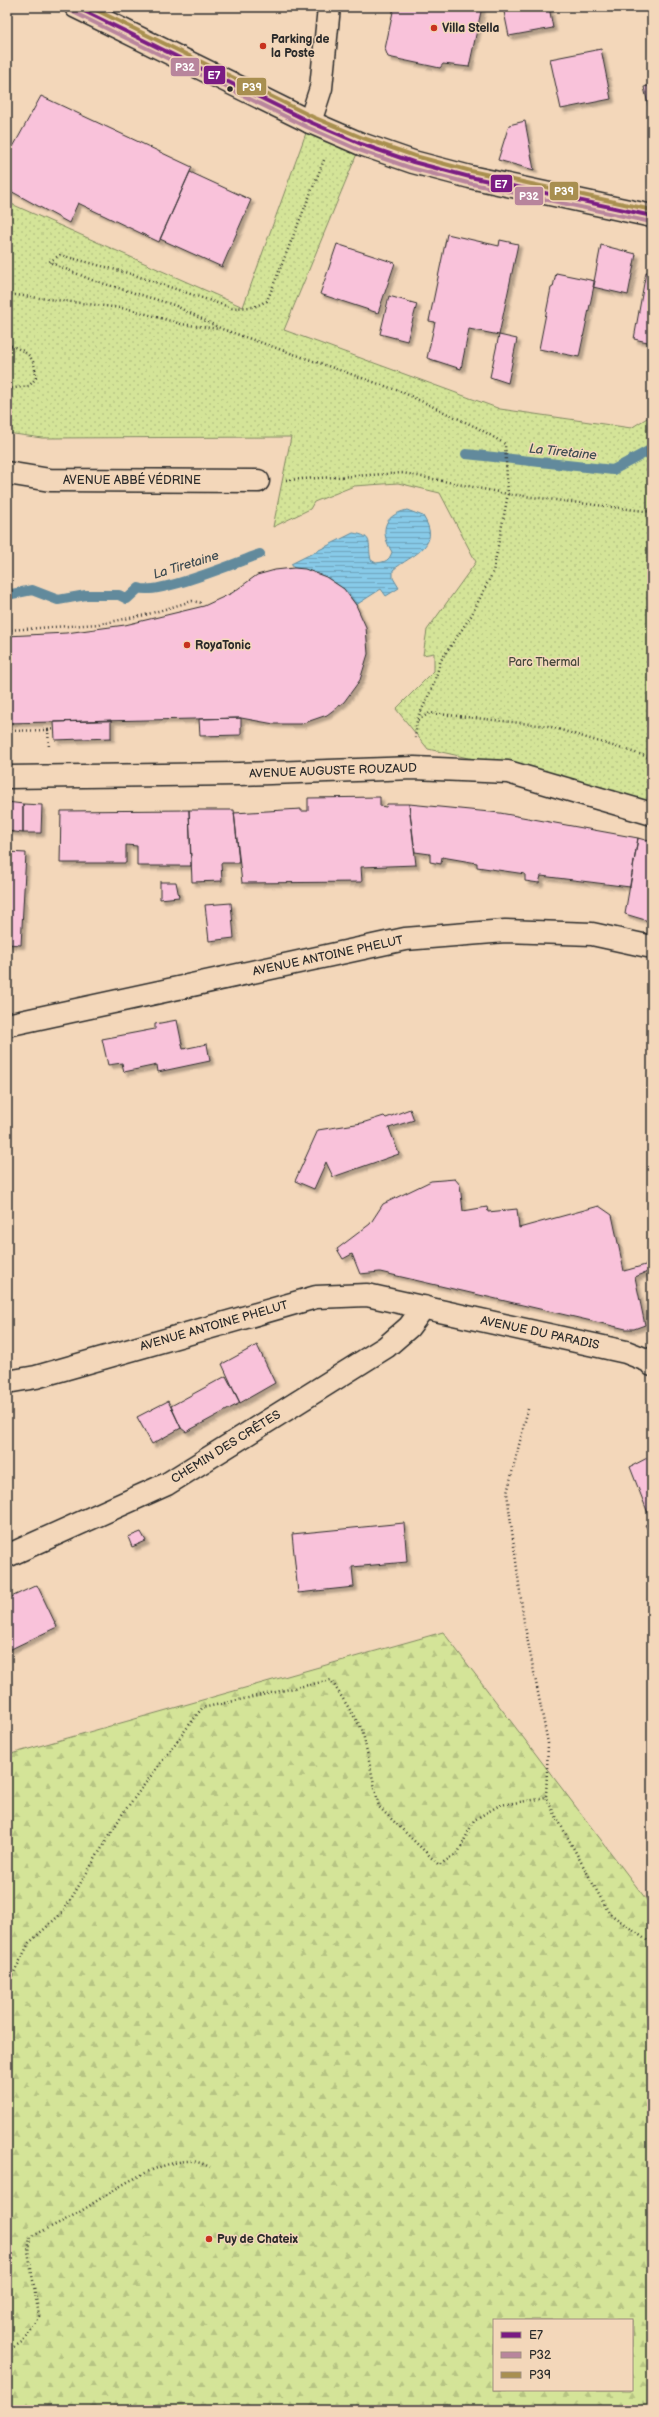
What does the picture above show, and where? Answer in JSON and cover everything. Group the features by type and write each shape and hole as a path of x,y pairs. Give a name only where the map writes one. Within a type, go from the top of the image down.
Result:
{"street":[{"path":"76,7 335,134 413,162 463,175 652,216"},
{"path":"310,122 321,88 329,7"},
{"name":"AVENUE ABBÉ VÉDRINE","path":"7,473 50,480 258,481"},
{"name":"AVENUE AUGUSTE ROUZAUD","path":"7,776 51,777 239,774 414,768 508,772 652,814"},
{"name":"AVENUE ANTOINE PHELUT","path":"7,1025 405,939 505,931 577,933 592,934 652,947"},
{"name":"AVENUE ANTOINE PHELUT","path":"7,1382 36,1377 316,1297 367,1295 424,1307"},
{"name":"AVENUE DU PARADIS","path":"424,1307 626,1352 649,1361 652,1365"},
{"name":"CHEMIN DES CRÊTES","path":"7,1556 167,1484 386,1347 409,1328 424,1307"}],"path":[{"path":"335,134 267,301 254,307 232,308 128,273 60,255 49,262 92,280 174,305 222,329 402,392 478,428 505,444 509,481 508,494 494,572 471,616 441,660 433,686 418,720 414,745 414,768"},
{"path":"7,294 129,309 181,324 222,329"},
{"path":"7,344 26,351 35,364 36,378 29,386 7,390"},
{"path":"258,481 403,473 508,494 652,512"},
{"path":"7,606 8,556"},
{"path":"7,630 100,624 145,615 192,601 202,603"},
{"path":"418,720 430,713 548,726 652,758"},
{"path":"7,731 54,729"},
{"path":"48,730 51,777"},
{"path":"528,1409 507,1493 524,1622 548,1743 546,1798 610,1913 652,1944"},
{"path":"7,1986 29,1943 63,1912 123,1812 202,1708 331,1680 362,1729 379,1807 439,1865 458,1853 474,1820 500,1805 546,1798"},
{"path":"7,2351 22,2342 39,2316 28,2251 30,2237 55,2226 109,2191 170,2164 188,2160 210,2167"}],"green space":[{"name":"Parc Thermal","path":"310,122 361,144 284,330 500,409 631,428 652,415 652,805 607,789 428,749 396,709 434,671 434,653 423,655 427,630 476,562 440,493 398,483 354,486 314,502 310,509 273,527 291,437 42,438 7,433 7,202 243,307"},
{"path":"443,1632 652,1907 652,2410 7,2410 7,1771 11,1754"}],"water":[{"path":"407,510 423,516 428,527 429,535 423,549 393,570 393,578 399,588 386,596 381,589 356,605 344,590 330,579 313,572 294,568 291,564 353,533 365,536 369,542 371,560 376,563 384,561 390,557 392,552 388,545 385,532 388,521 392,516"}],"building":[{"name":"Villa Stella","path":"394,7 482,7 469,67 443,64 440,68 388,57 385,49"},
{"path":"503,7 549,7 553,28 509,36"},
{"path":"601,49 611,99 561,109 550,59"},
{"path":"652,85 652,122 644,87"},
{"path":"41,96 192,167 159,242 78,203 69,223 7,189 7,158"},
{"path":"525,121 534,170 498,160 509,125"},
{"path":"190,172 251,200 222,267 160,239"},
{"path":"447,234 499,246 500,240 518,244 499,335 469,329 461,369 427,358 435,322 429,321"},
{"path":"337,244 395,263 378,313 320,294"},
{"path":"601,245 636,254 628,295 593,287"},
{"path":"646,272 652,273 652,343 634,339"},
{"path":"556,273 595,281 579,357 539,349 551,288 553,287"},
{"path":"389,296 417,304 407,341 380,334"},
{"path":"499,335 517,339 508,383 490,377"},
{"name":"RoyaTonic","path":"294,568 305,569 326,577 344,589 356,605 366,627 368,654 360,680 344,702 327,715 301,724 274,724 241,718 7,723 7,636 66,633 125,625 204,606 232,593 257,575 275,570"},
{"path":"241,718 241,735 200,736 199,719"},
{"path":"111,720 111,738 55,740 54,722"},
{"path":"380,797 380,806 386,807 387,804 409,804 416,865 361,867 362,882 242,883 234,813 301,809 301,811 308,811 308,798"},
{"path":"7,802 23,804 23,833 7,831"},
{"path":"23,804 42,805 41,833 23,833"},
{"path":"409,804 500,813 638,838 630,887 541,876 539,883 525,881 525,874 477,867 477,863 442,857 441,864 430,862 430,854 415,852"},
{"path":"189,810 191,866 137,866 137,846 126,845 126,863 60,863 61,811"},
{"path":"189,810 234,810 239,863 221,863 222,881 192,882"},
{"path":"638,838 652,842 652,922 625,914"},
{"path":"7,852 26,853 21,945 7,944"},
{"path":"160,882 176,882 179,897 160,899"},
{"path":"231,903 234,938 209,941 205,905"},
{"path":"177,1020 183,1049 207,1044 210,1061 158,1072 157,1065 124,1072 122,1063 108,1065 102,1039 155,1029 155,1024"},
{"path":"410,1109 414,1120 389,1128 399,1154 333,1177 326,1162 314,1189 295,1181 318,1130 362,1123 384,1116 386,1118"},
{"path":"455,1179 460,1185 463,1211 487,1207 488,1212 517,1209 519,1228 599,1206 612,1215 624,1271 649,1264 650,1271 635,1277 645,1325 634,1329 626,1329 380,1272 360,1274 352,1254 343,1259 337,1249 370,1224 383,1204 431,1181"},
{"path":"257,1345 275,1383 240,1403 222,1364"},
{"path":"226,1376 240,1403 186,1432 181,1428 171,1406"},
{"path":"168,1401 181,1428 152,1444 137,1417"},
{"path":"651,1456 652,1532 650,1533 645,1525 651,1521 630,1467"},
{"path":"404,1523 407,1562 352,1567 354,1587 298,1593 292,1534"},
{"path":"141,1532 146,1541 132,1547 128,1537"},
{"path":"37,1585 57,1627 9,1650 7,1645 7,1599"}],"waterway":[{"name":"La Tiretaine","path":"466,454 613,470 652,449"},
{"name":"La Tiretaine","path":"7,595 32,590 58,600 86,595 119,595 127,599 139,588 148,589 179,583 260,554"}],"transit line":[{"name":"E7","path":"76,7 310,122 361,144 413,162 470,177 652,216"},
{"name":"P39","path":"90,7 313,117 363,138 415,156 471,171 652,210"},
{"name":"P32","path":"73,12 307,127 359,150 411,168 468,183 651,222"}],"place":[{"name":"Villa Stella","path":"434,28"},
{"name":"Parking de la Poste","path":"263,46"},
{"name":"RoyaTonic","path":"187,645"},
{"name":"Puy de Chateix","path":"209,2239"}]}
